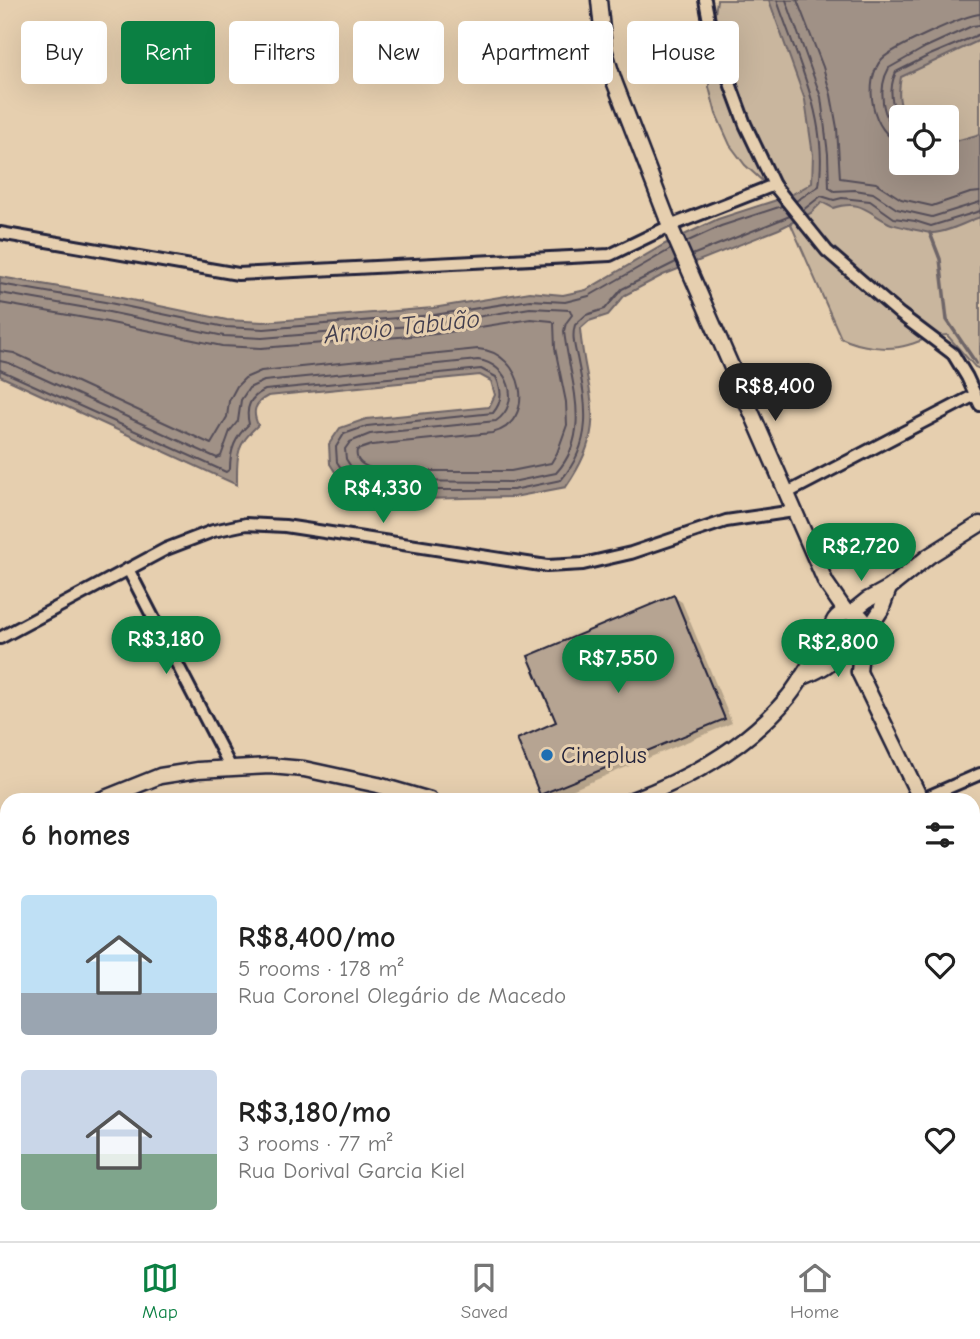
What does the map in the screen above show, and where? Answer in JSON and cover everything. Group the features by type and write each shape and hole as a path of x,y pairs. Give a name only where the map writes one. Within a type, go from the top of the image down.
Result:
{"main road":[{"path":"599,0 604,48 614,81 672,230 826,583 849,612 857,614 865,622 859,671"},
{"path":"651,793 713,761 738,744 789,696 832,630 837,617 889,589 929,556 980,524"},
{"path":"826,583 832,630 838,642 846,646 852,646 864,637 889,589"},
{"path":"846,646 847,662 859,671 918,793"},
{"path":"801,678 826,667 838,658 846,646"},
{"path":"118,793 160,776 198,770 270,766 304,769 406,793"}],"street":[{"path":"705,0 712,31 731,86 774,185 827,251 900,314 953,354 977,400 786,493"},
{"path":"0,233 238,274 610,255 774,185"},
{"path":"0,638 166,549 201,535 246,524 285,526 547,566 583,564 631,553 726,521 794,511"},
{"path":"128,569 231,768"},
{"path":"937,793 980,774"}],"shaded area":[{"path":"717,0 980,0 980,369 975,367 947,335 892,348 865,346 841,338 778,195 745,165 730,145 716,114 709,84 739,84 739,21 714,21"}],"water":[{"name":"Arroio Tabuão","path":"769,0 980,0 980,40 901,77 901,105 889,105 889,175 959,175 959,140 980,134 980,217 932,233 892,224 857,206 833,208 822,202 811,213 779,229 663,275 625,295 608,315 589,321 580,329 590,392 592,427 580,464 566,487 514,497 416,499 373,497 344,486 330,464 329,444 340,428 366,419 489,407 495,395 491,381 480,375 268,396 257,405 255,416 258,425 241,446 237,485 0,376 0,277 107,295 227,320 263,322 433,308 530,292 563,295 586,290 665,244 718,219 789,196 812,183 813,155 805,100"}],"building":[{"path":"674,595 725,719 545,793 539,793 517,739 556,722 528,656"}],"waterway":[{"path":"930,233 940,259 947,320 976,363"}],"place":[{"name":"Cineplus","path":"547,755"}]}
